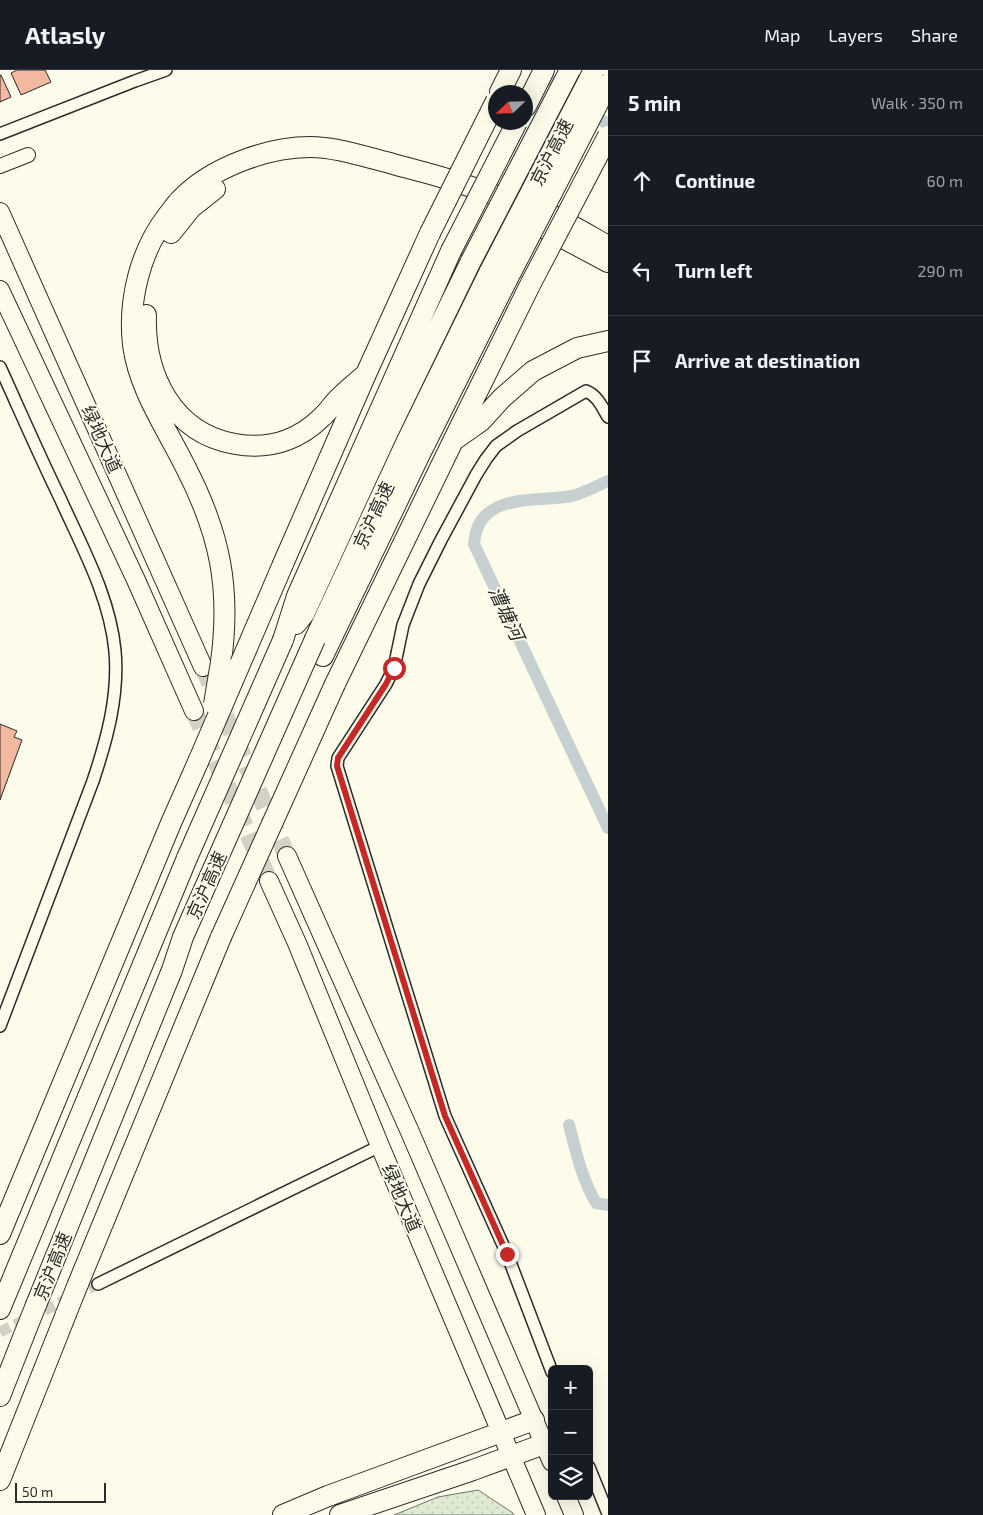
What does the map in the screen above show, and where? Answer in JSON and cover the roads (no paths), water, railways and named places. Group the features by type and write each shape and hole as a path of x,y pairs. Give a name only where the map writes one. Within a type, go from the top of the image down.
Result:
{"highway":[{"path":"504,85 511,70"},
{"path":"533,92 544,70"},
{"name":"京沪高速","path":"0,1309 187,858 283,640 472,261 570,70"},
{"name":"京沪高速","path":"499,276 594,70"},
{"name":"京沪高速","path":"0,1396 172,970 183,937 205,900 319,647 405,445 608,84"},
{"path":"0,1234 171,823 282,564 430,233 488,117"},
{"name":"京沪高速","path":"300,605 451,251 513,130"},
{"path":"0,1480 78,1284 221,937 335,684 452,441 531,283 608,136"},
{"path":"198,762 220,672 224,598 222,570 218,545 210,520 186,467 150,400 141,376 134,346 132,319 135,290 144,257 160,226 181,198 210,176 241,160 275,150 311,147 347,152 447,179 552,216 608,246"},
{"path":"366,374 340,396 322,417 305,430 287,440 264,445 242,445 223,442 201,432 184,419 170,404 160,387 152,367 148,349 146,318 149,289 157,262 171,234 191,208 216,188 245,172 278,162 311,160 345,164 444,191 548,230 608,262"},
{"path":"452,441 481,421 502,398 532,371 577,348 608,341"},
{"path":"283,1515 328,1496 534,1420"},
{"path":"340,1515 544,1444"}],"main road":[{"name":"绿地大道","path":"0,212 203,667"},
{"name":"绿地大道","path":"0,290 136,580 194,711"},
{"name":"绿地大道","path":"287,856 406,1124 549,1455"},
{"name":"绿地大道","path":"269,881 297,943 380,1146 536,1515"},
{"path":"568,1500 574,1515"}],"street":[{"path":"0,134 166,70"},
{"path":"0,166 28,155"},
{"path":"0,367 89,560 104,600 115,650 115,685 111,714 96,773 0,1026"},
{"path":"549,1365 507,1254 445,1116 337,766 338,758 386,684 394,668 403,624 419,584 445,532 486,459 496,446 517,430 586,391 593,394 599,401 608,417"},
{"path":"98,1284 380,1146"},
{"path":"593,1477 608,1514"}],"waterway":[{"name":"漕塘河","path":"538,70 608,125"},
{"name":"漕塘河","path":"608,481 572,496 526,500 497,507 486,515 478,527 474,544 608,828"},
{"path":"569,1125 580,1165 591,1194 596,1203 608,1205"}],"tunnel":[{"path":"203,667 287,856"},
{"path":"194,711 269,881"},
{"path":"0,1332 98,1284"}]}
